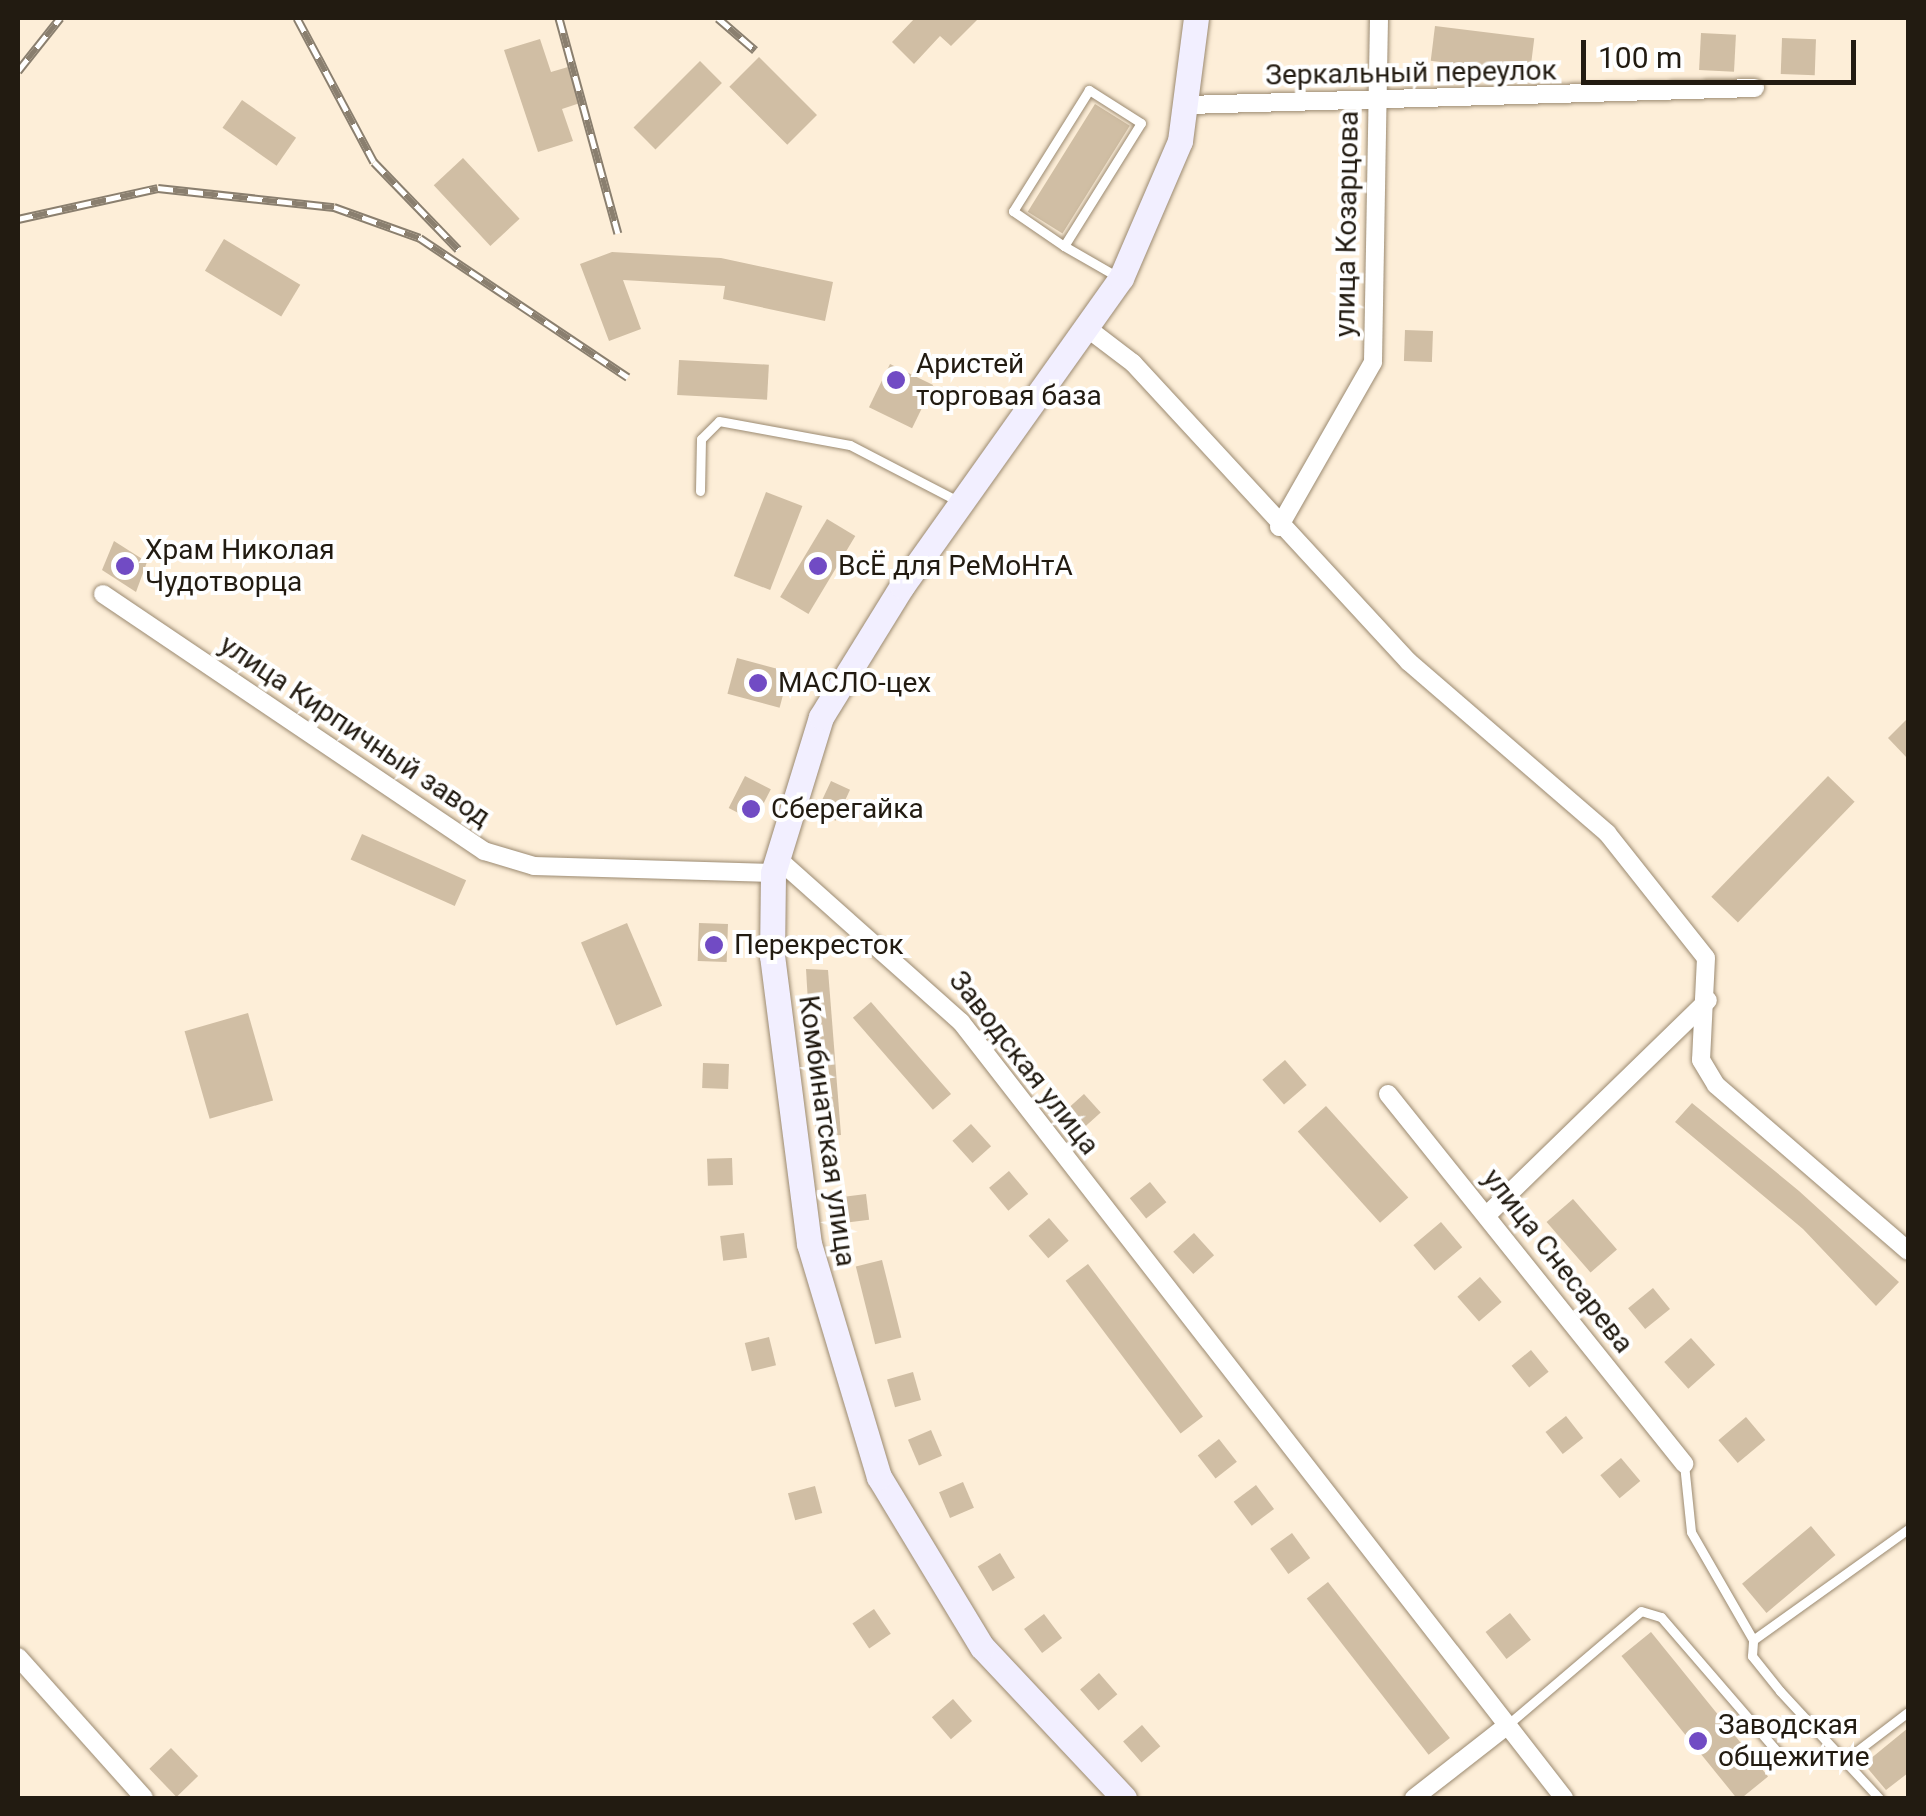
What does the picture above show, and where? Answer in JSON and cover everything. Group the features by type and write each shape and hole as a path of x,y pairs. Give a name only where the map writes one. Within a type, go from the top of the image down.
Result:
{"main road":[{"path":"775,866 821,717 959,502 1121,278 1188,105 1196,18"},
{"name":"Комбинатская улица","path":"775,866 772,956 809,1244 879,1478 982,1646 1124,1798"}],"street":[{"name":"улица Козарцова","path":"1278,527 1373,362 1378,18"},
{"name":"Зеркальный переулок","path":"1188,105 1755,88"},
{"path":"1087,328 1133,363 1278,527 1409,662 1607,833 1706,958 1709,1000 1701,1060 1716,1085 1908,1250"},
{"name":"улица Кирпичный завод","path":"103,594 484,851 534,866 775,866"},
{"name":"Заводская улица","path":"775,866 962,1022 1504,1728 1564,1798"},
{"path":"1487,1214 1709,1000"},
{"name":"улица Снесарева","path":"1388,1094 1684,1464"},
{"path":"18,1657 144,1798"},
{"path":"1414,1798 1504,1728"}],"lane":[{"path":"1064,246 1141,123 1089,90 1012,211 1064,246 1121,278"},
{"path":"700,491 701,439 719,421 850,445 959,502"},
{"path":"1684,1464 1691,1532 1753,1640 1752,1656 1879,1798"},
{"path":"1753,1640 1908,1529"},
{"path":"1504,1728 1562,1670 1652,1612 1768,1750 1845,1760 1908,1712"}],"building":[{"path":"915,18 979,18 951,46 940,36 914,64 892,42"},
{"path":"1435,26 1534,38 1530,73 1431,61"},
{"path":"1701,33 1736,35 1734,72 1699,70"},
{"path":"1782,38 1816,39 1815,75 1781,74"},
{"path":"540,39 551,72 568,67 580,103 562,109 573,141 538,152 504,50"},
{"path":"759,57 817,115 787,145 729,87"},
{"path":"700,61 722,83 655,149 634,127"},
{"path":"242,100 296,138 277,166 222,128"},
{"path":"1095,104 1130,126 1062,233 1028,212"},
{"path":"463,158 520,219 490,246 434,185"},
{"path":"224,239 300,285 281,317 205,271"},
{"path":"612,252 721,258 833,282 825,321 723,299 725,286 623,280 641,329 609,341 580,264"},
{"path":"1405,330 1433,331 1432,362 1404,361"},
{"path":"679,360 769,365 767,400 677,395"},
{"path":"890,364 933,385 912,428 869,407"},
{"path":"766,492 802,506 770,590 734,576"},
{"name":"ВсЁ для РеМоНтА","path":"827,519 855,536 808,614 780,597"},
{"name":"Храм Николая Чудотворца","path":"114,541 147,562 136,592 102,570"},
{"name":"МАСЛО-цех","path":"737,658 789,672 780,708 727,694"},
{"path":"1908,718 1908,759 1888,738"},
{"path":"745,776 771,789 754,821 729,808"},
{"path":"1828,776 1855,802 1738,923 1711,897"},
{"path":"831,781 850,790 836,821 817,812"},
{"path":"362,834 466,880 455,906 351,860"},
{"path":"627,923 662,1006 616,1025 581,943"},
{"path":"699,923 728,924 727,962 698,961"},
{"path":"806,969 828,970 841,1135 816,1137"},
{"path":"871,1002 951,1094 933,1110 853,1018"},
{"path":"248,1013 273,1100 210,1119 185,1031"},
{"path":"1285,1060 1307,1085 1284,1105 1262,1080"},
{"path":"703,1063 729,1064 728,1089 702,1088"},
{"path":"1084,1094 1101,1113 1080,1131 1063,1113"},
{"path":"1692,1103 1799,1191 1899,1282 1876,1306 1803,1229 1675,1122"},
{"path":"1326,1106 1408,1197 1380,1223 1298,1131"},
{"path":"971,1124 991,1146 972,1163 952,1141"},
{"path":"732,1158 733,1185 708,1186 707,1159"},
{"path":"1009,1171 1028,1194 1008,1211 989,1188"},
{"path":"1150,1182 1166,1202 1146,1219 1130,1198"},
{"path":"866,1194 869,1220 845,1223 842,1197"},
{"path":"1573,1199 1617,1250 1591,1273 1547,1222"},
{"path":"1049,1218 1069,1241 1048,1258 1029,1236"},
{"path":"1441,1222 1462,1247 1435,1270 1413,1245"},
{"path":"744,1233 747,1258 723,1261 720,1236"},
{"path":"1194,1233 1214,1255 1193,1274 1173,1252"},
{"path":"882,1260 901,1338 875,1344 856,1267"},
{"path":"1088,1264 1203,1417 1181,1433 1066,1281"},
{"path":"1480,1277 1502,1302 1479,1322 1457,1297"},
{"path":"1653,1288 1670,1309 1645,1329 1628,1308"},
{"path":"769,1337 776,1365 752,1371 745,1343"},
{"path":"1691,1338 1715,1365 1688,1389 1664,1362"},
{"path":"1531,1350 1549,1372 1529,1387 1512,1366"},
{"path":"913,1372 921,1400 895,1407 887,1379"},
{"path":"1566,1416 1583,1438 1563,1454 1546,1432"},
{"path":"1746,1417 1765,1440 1738,1463 1718,1440"},
{"path":"931,1430 942,1456 919,1466 908,1440"},
{"path":"1219,1439 1237,1462 1216,1478 1198,1456"},
{"path":"1621,1458 1640,1481 1620,1498 1600,1475"},
{"path":"963,1482 974,1508 950,1518 939,1492"},
{"path":"1256,1485 1274,1509 1252,1526 1234,1502"},
{"path":"815,1486 822,1513 795,1520 788,1493"},
{"path":"1811,1526 1835,1555 1766,1613 1742,1584"},
{"path":"1292,1533 1310,1558 1288,1574 1270,1549"},
{"path":"1000,1553 1015,1578 993,1591 978,1566"},
{"path":"1328,1582 1450,1738 1429,1755 1307,1599"},
{"path":"874,1609 891,1634 869,1648 852,1624"},
{"path":"1510,1613 1531,1640 1507,1659 1486,1632"},
{"path":"1044,1614 1062,1638 1042,1653 1024,1629"},
{"path":"1651,1632 1768,1777 1737,1798 1621,1656"},
{"path":"1099,1673 1117,1694 1099,1711 1080,1689"},
{"path":"953,1699 972,1721 951,1739 932,1717"},
{"path":"1142,1725 1160,1746 1142,1763 1123,1741"},
{"path":"1908,1728 1908,1773 1886,1790 1864,1764"},
{"path":"171,1748 198,1776 177,1797 149,1769"}],"railway":[{"path":"18,71 60,18"},
{"path":"297,18 374,162 458,249"},
{"path":"559,18 618,233"},
{"path":"718,18 755,50"},
{"path":"18,219 158,188 334,207 420,238 628,377"}],"place":[{"name":"Аристей торговая база","path":"896,380"},
{"name":"Храм Николая Чудотворца","path":"125,566"},
{"name":"ВсЁ для РеМоНтА","path":"818,566"},
{"name":"МАСЛО-цех","path":"758,683"},
{"name":"Сберегайка","path":"751,809"},
{"name":"Перекресток","path":"714,945"},
{"name":"Заводская общежитие","path":"1698,1741"}]}
